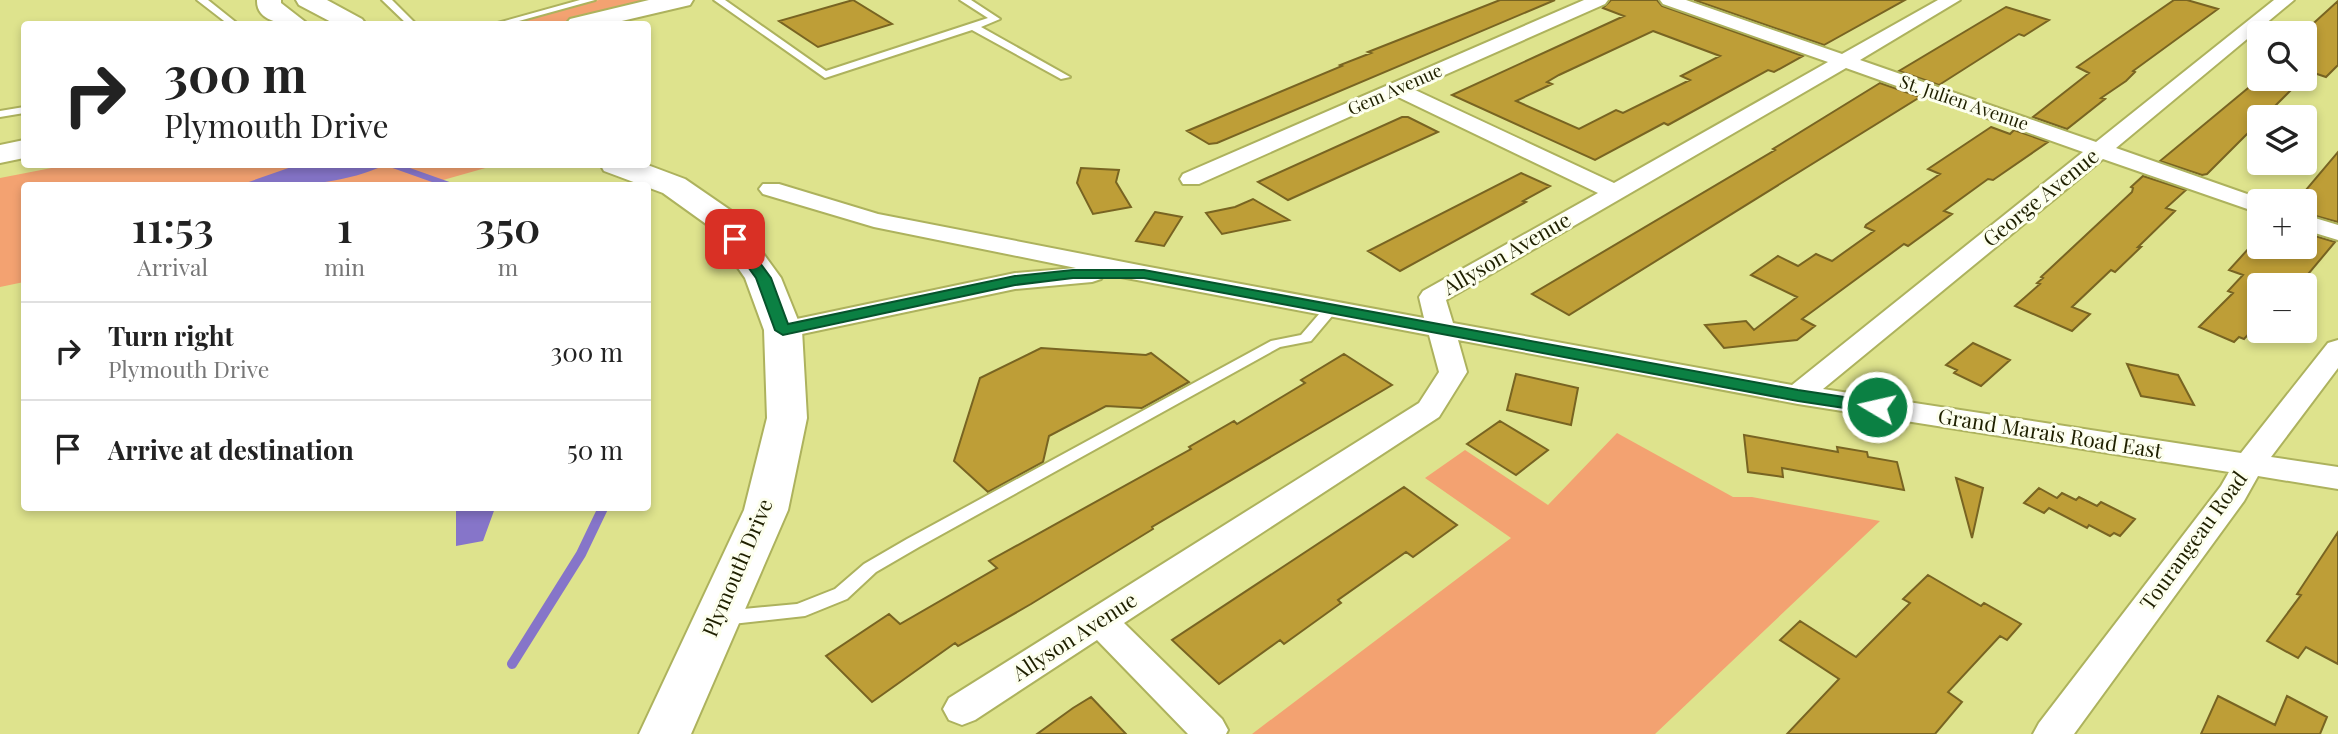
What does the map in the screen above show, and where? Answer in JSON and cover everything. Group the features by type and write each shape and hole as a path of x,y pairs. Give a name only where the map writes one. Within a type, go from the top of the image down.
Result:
{"street":[{"path":"269,0 269,6 291,21"},
{"path":"308,0 347,21"},
{"path":"593,21 681,0"},
{"name":"Gem Avenue","path":"1191,179 1598,0"},
{"name":"St. Julien Avenue","path":"1669,0 2247,202"},
{"name":"George Avenue","path":"1798,395 2285,0"},
{"name":"Allyson Avenue","path":"962,709 1429,410 1453,372 1432,297 1947,1"},
{"path":"615,21 641,11"},
{"path":"1396,89 1615,192"},
{"path":"0,154 21,150"},
{"name":"Plymouth Drive","path":"651,155 657,159 674,186"},
{"name":"Plymouth Drive","path":"626,168 674,186 721,219 764,278 783,330 787,418 766,510 665,734"},
{"name":"Grand Marais Road East","path":"771,189 874,220 1331,309 1798,395 2338,478"},
{"path":"2317,226 2338,233"},
{"name":"Grand Marais Road East","path":"783,330 1015,281 1073,274 1144,274"},
{"name":"Tourangeau Road","path":"2052,734 2233,493 2249,464 2338,349"},
{"path":"1100,621 1209,730"}],"lane":[{"path":"202,0 229,21"},
{"path":"387,0 409,21"},
{"path":"510,21 590,0"},
{"path":"719,0 825,75 995,19 965,0"},
{"path":"972,26 1065,77"},
{"path":"0,114 21,110"},
{"path":"718,618 799,611 841,594 870,568 913,543 1276,344 1306,338 1331,309"}],"shaded area":[{"path":"599,0 665,0 573,21 518,21"},
{"path":"51,168 485,168 436,182 21,182 21,283 0,287 0,178"},
{"path":"289,168 378,168 332,181 249,182"},
{"path":"1617,433 1733,497 1752,497 1880,521 1655,734 1252,734 1511,538 1425,478 1465,450 1548,505"},
{"path":"456,511 494,511 483,541 456,546"}],"building":[{"path":"853,0 892,24 818,47 779,21"},
{"path":"1500,0 1555,0 1217,143 1209,144 1187,131 1371,53 1368,52"},
{"path":"1611,0 1657,0 1662,6 1803,56 1774,72 1768,70 1668,125 1664,123 1595,160 1452,95 1624,16 1603,8","holes":["1653,31 1720,56 1681,76 1690,80 1623,113 1616,110 1579,129 1516,101 1552,84 1547,82 1559,75"]},
{"path":"1694,0 1905,0 1824,45"},
{"path":"2174,0 2187,0 2218,9 2133,71 2135,72 2126,81 2101,98 2105,99 2067,129 2033,117 2089,73 2077,67"},
{"path":"2338,1 2338,65 2326,77 2317,74 2316,21"},
{"path":"2006,7 2049,20 2024,36 2019,34 1939,85 1899,71"},
{"path":"1880,83 1920,97 1569,315 1532,294 1775,150 1773,149"},
{"path":"2247,89 2290,91 2276,105 2247,105 2247,134 2207,174 2202,175 2160,161"},
{"path":"1402,117 1408,117 1438,132 1288,200 1258,182"},
{"path":"1991,127 2010,134 2014,130 2048,142 1993,180 1988,179 1944,211 1952,214 1908,246 1904,244 1802,319 1815,326 1797,340 1724,348 1705,325 1746,321 1754,330 1797,297 1751,275 1778,256 1798,266 1816,254 1832,261 1874,231 1865,227 1866,225 1940,174 1928,169"},
{"path":"2338,152 2338,222 2317,216 2317,189 2307,189"},
{"path":"1081,168 1119,170 1116,182 1131,207 1093,214 1077,183"},
{"path":"1521,173 1550,186 1400,271 1368,251"},
{"path":"2143,176 2186,190 2166,208 2175,211 2138,247 2141,247 2115,272 2111,270 2072,307 2090,314 2072,331 2015,306 2040,284 2037,283 2043,278 2041,277 2132,192 2131,187"},
{"path":"1253,199 1289,220 1222,234 1206,213 1235,207"},
{"path":"1155,212 1182,217 1164,246 1136,241"},
{"path":"2317,237 2335,242 2309,273 2247,273 2247,336 2244,339 2239,337 2234,342 2199,327 2233,293 2228,291 2243,275 2229,270 2247,250 2247,259 2317,259"},
{"path":"1973,343 2010,360 1981,386 1954,373 1957,370 1946,365"},
{"path":"1041,348 1146,355 1151,353 1189,382 1142,408 1106,406 1049,436 1043,462 988,492 954,461 980,378"},
{"path":"1344,354 1392,385 1152,527 1153,529 1031,604 958,646 955,643 872,702 826,656 889,614 900,624 997,568 989,561 1191,449 1189,447 1234,421 1237,424 1305,383 1301,380"},
{"path":"2127,364 2178,375 2194,405 2141,396"},
{"path":"1516,374 1578,388 1571,425 1507,410"},
{"path":"1500,421 1548,450 1516,475 1467,444"},
{"path":"1744,435 1838,452 1837,447 1867,452 1868,457 1897,462 1904,490 1782,468 1783,477 1748,472"},
{"path":"1956,478 1983,488 1972,538"},
{"path":"1404,487 1457,525 1413,557 1406,552 1338,600 1341,603 1284,644 1280,640 1219,684 1172,640"},
{"path":"2039,488 2057,498 2062,493 2076,500 2079,497 2097,506 2101,502 2135,519 2120,536 2114,533 2110,536 2089,525 2087,528 2049,508 2044,513 2024,503"},
{"path":"2338,532 2338,664 2306,647 2298,658 2267,641 2301,595 2297,594"},
{"path":"1928,575 1981,606 1984,603 2021,624 2007,640 2000,636 1948,692 1962,702 1935,734 1787,734 1839,679 1780,640 1800,621 1856,657 1910,603 1903,599"},
{"path":"2218,696 2275,725 2287,696 2327,717 2320,734 2201,734"},
{"path":"1091,697 1126,734 1037,734 1073,708"}],"waterway":[{"path":"401,168 441,182"},
{"path":"512,664 581,554 602,511"}],"route":[{"path":"735,239 764,278 783,330 1015,281 1073,274 1144,274 1798,395 1877,407"}]}
